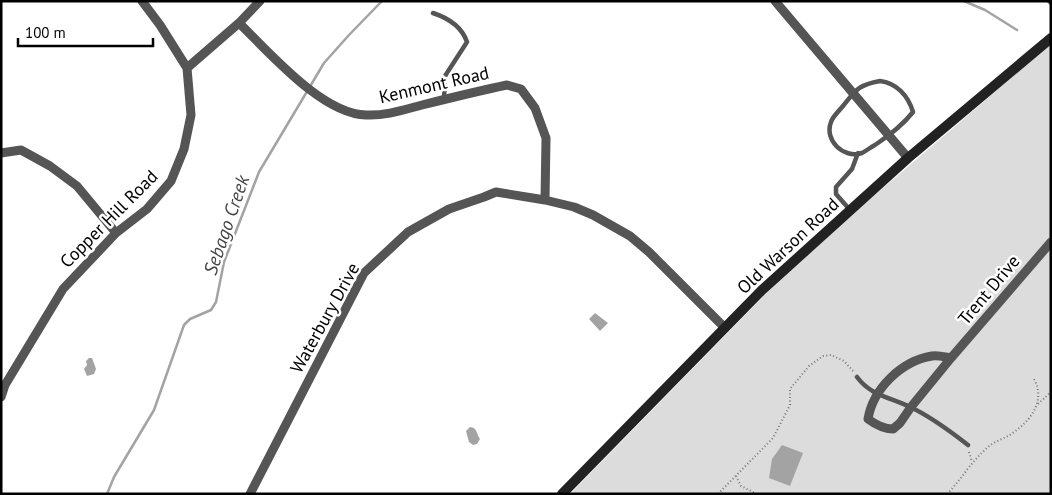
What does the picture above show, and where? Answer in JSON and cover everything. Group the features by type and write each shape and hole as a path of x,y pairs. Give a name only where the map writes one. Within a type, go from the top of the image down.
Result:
{"street":[{"name":"Copper Hill Road","path":"1,397 5,385 63,289 116,233 147,209 171,181 184,149 191,115 187,68 160,25 142,1"},
{"path":"187,68 239,23 260,1"},
{"path":"775,1 908,158"},
{"name":"Kenmont Road","path":"239,23 302,85 342,110 365,115 386,114 507,85 521,89 535,108 546,138 545,200"},
{"name":"Old Warson Road","path":"562,494 762,290 908,158 1051,38"},
{"path":"1,154 21,150 50,166 77,186 116,233"},
{"name":"Waterbury Drive","path":"250,494 364,273 408,232 449,209 496,192 574,207 593,215 630,236 653,256 725,328"},
{"name":"Trent Drive","path":"877,394 870,405 868,419 880,427 894,429 951,358 1051,242"},
{"path":"877,394 893,376 912,362 933,356 951,358"}],"lane":[{"path":"434,13 446,17 464,35 467,42 445,76 444,100"},
{"path":"880,81 890,82 898,87 911,104 913,112 897,131 861,153 850,154 842,152 834,144 829,132 831,121 853,92 866,84 880,81"},
{"path":"850,210 836,194 836,187 852,169 858,154"},
{"path":"857,377 877,394 911,407 968,445"}],"path":[{"path":"718,494 773,438 790,405 790,389 803,372 816,360 831,355 844,362 857,377"},
{"path":"1034,379 1040,392 1037,405"},
{"path":"947,494 962,479 972,462 986,448 1017,430 1028,420 1037,405 1051,392"},
{"path":"968,445 972,462"},
{"path":"736,476 741,486 750,493 757,494"}],"shaded area":[{"path":"1051,44 1051,494 570,494 799,260"},
{"path":"595,313 608,323 600,331 589,319"},
{"path":"89,358 92,358 96,369 94,374 87,376 84,369"},
{"path":"470,427 476,430 480,439 477,444 473,445 469,442 466,431"},
{"path":"782,445 803,453 790,486 769,478 772,459"}],"waterway":[{"name":"Sebago Creek","path":"107,494 114,477 154,410 184,325 190,319 211,310 216,302 224,262 259,172 324,63 382,1"},
{"path":"964,1 985,10 1017,30"}]}
